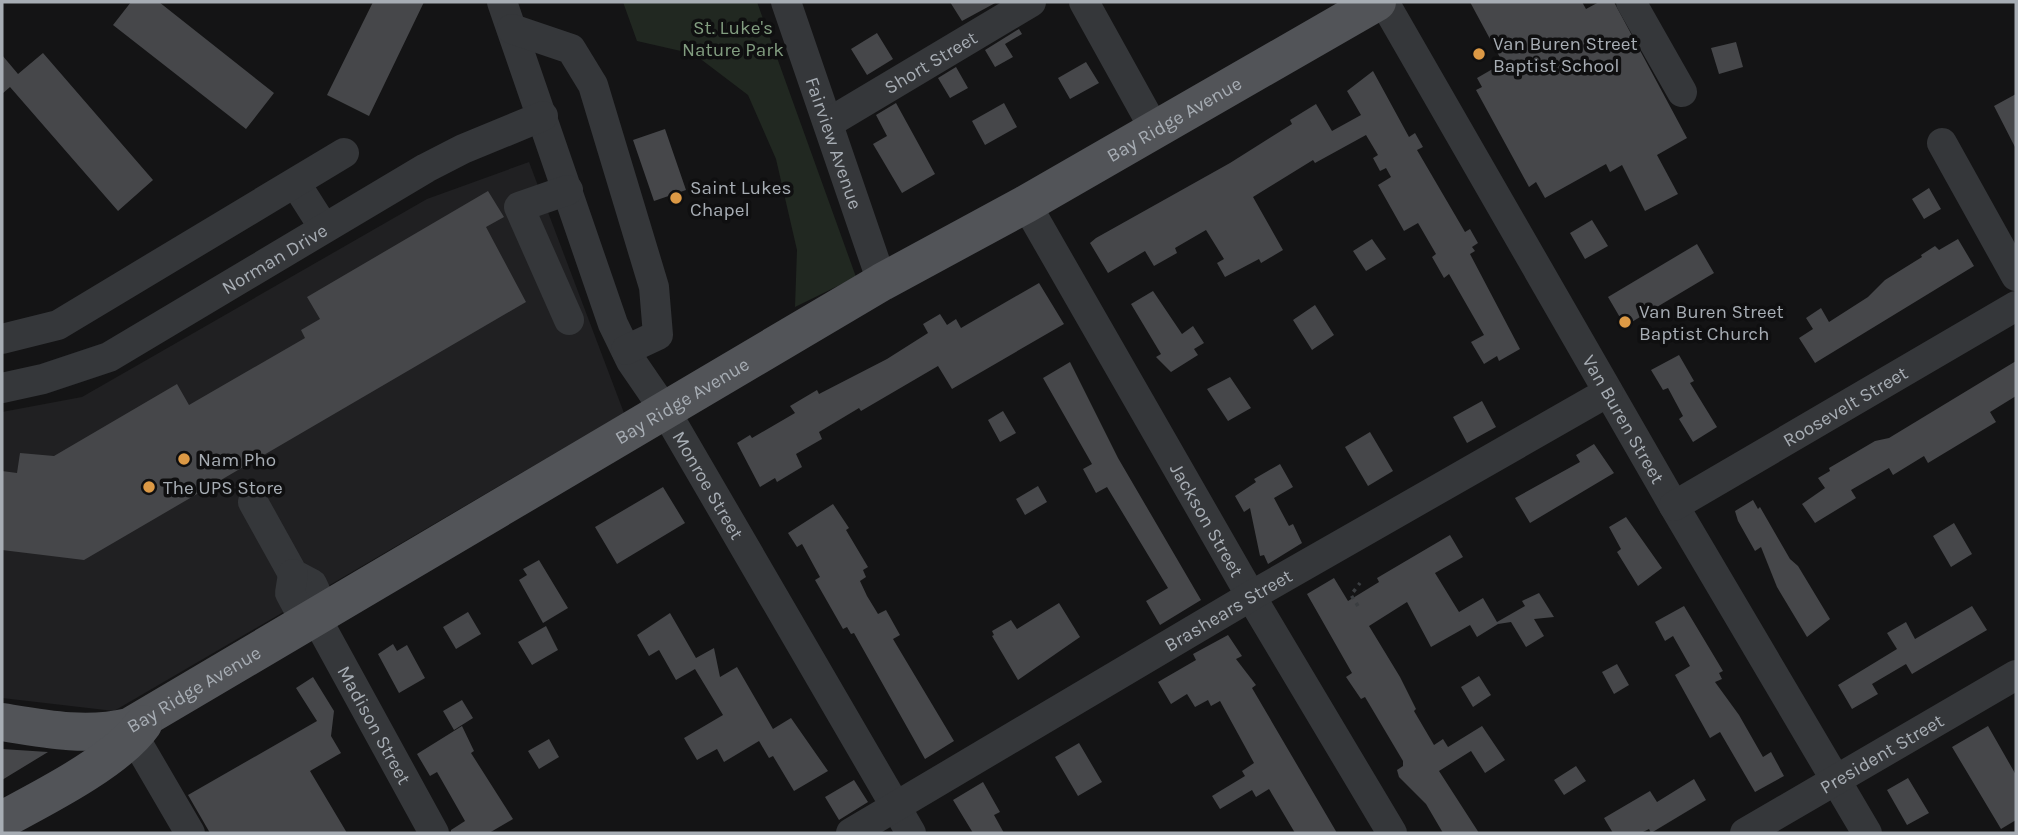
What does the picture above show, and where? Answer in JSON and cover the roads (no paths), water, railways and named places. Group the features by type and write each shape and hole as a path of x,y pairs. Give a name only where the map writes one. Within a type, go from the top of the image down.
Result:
{"main road":[{"name":"Bay Ridge Avenue","path":"6,818 110,757 142,725 315,616 666,412 882,282 1026,204 1377,2"},
{"path":"2,722 68,732 103,733 142,725"},
{"path":"6,818 22,794 58,768 63,760 68,732"}],"street":[{"name":"Fairview Avenue","path":"786,2 830,122 882,282"},
{"name":"Short Street","path":"830,122 1031,2"},
{"path":"1084,2 1155,130"},
{"name":"Van Buren Street","path":"1384,2 1674,506 1867,833"},
{"path":"1631,2 1682,92"},
{"path":"507,15 571,48 593,85 654,287 658,335 626,350"},
{"name":"Monroe Street","path":"507,15 613,324 911,833"},
{"name":"Norman Drive","path":"2,388 43,379 109,357 324,228 463,149 543,116"},
{"path":"1942,143 2016,276"},
{"path":"2,339 58,325 296,184 344,152"},
{"path":"296,184 324,228"},
{"path":"568,190 519,207 569,320"},
{"name":"Jackson Street","path":"1026,204 1251,596 1392,833"},
{"name":"Roosevelt Street","path":"1674,506 2016,306"},
{"name":"Brashears Street","path":"851,833 1251,596 1608,392"},
{"name":"Madison Street","path":"253,502 293,574 290,593 315,616 434,833"},
{"name":"President Street","path":"1745,833 2015,679"},
{"path":"142,725 190,833"}],"place":[{"name":"Van Buren Street Baptist School","path":"1479,54"},
{"name":"Saint Lukes Chapel","path":"676,198"},
{"name":"Van Buren Street Baptist Church","path":"1625,322"},
{"name":"Nam Pho","path":"184,459"},
{"name":"The UPS Store","path":"149,487"}],"park label":[{"name":"St. Luke's Nature Park","path":"733,38"}]}
